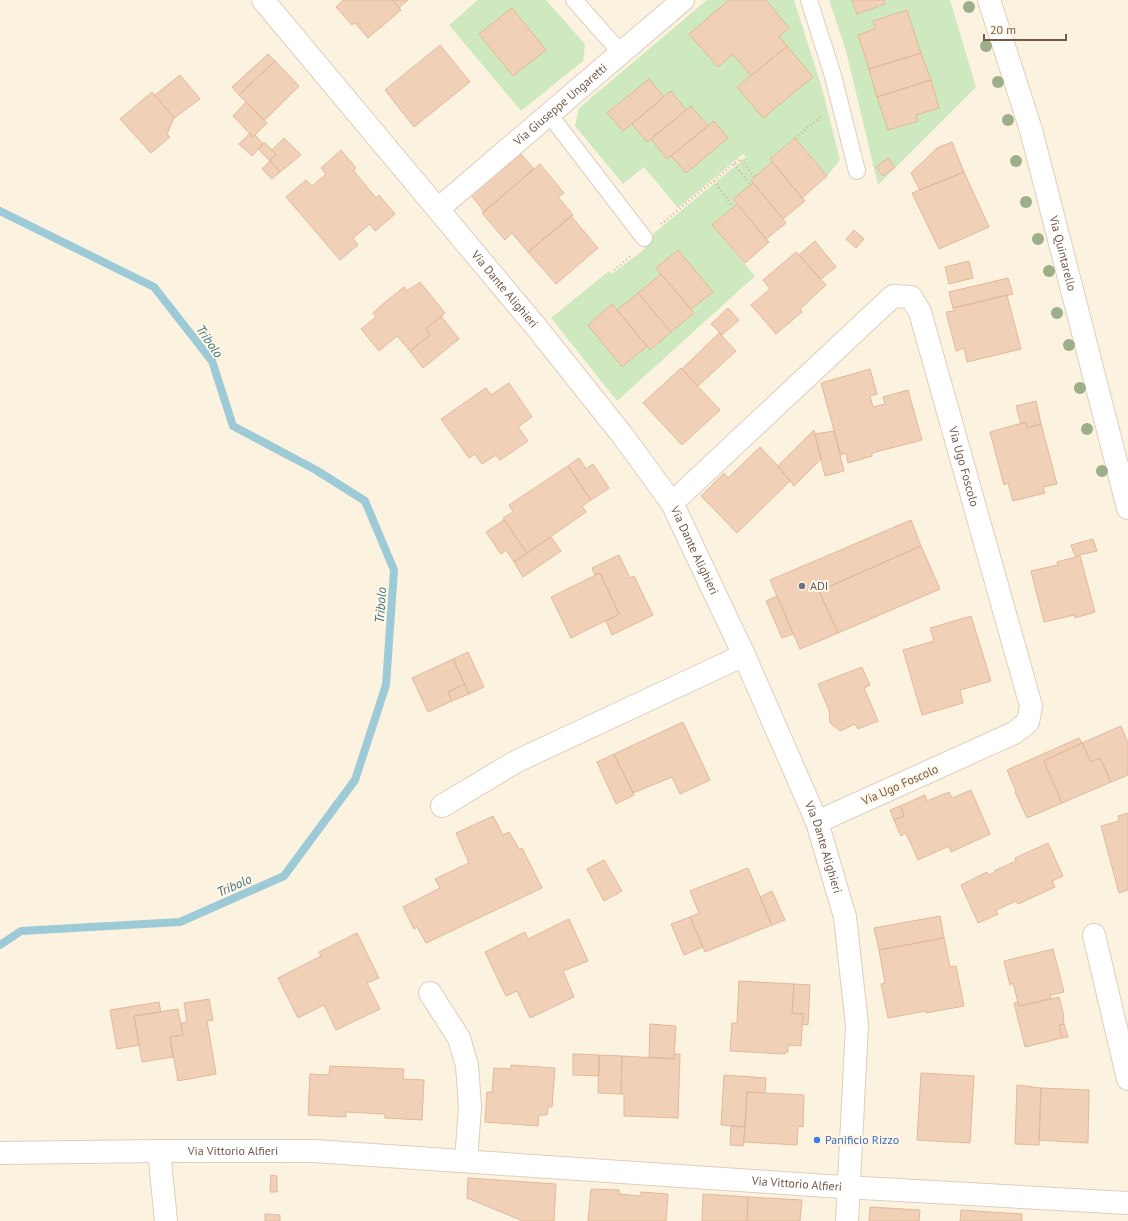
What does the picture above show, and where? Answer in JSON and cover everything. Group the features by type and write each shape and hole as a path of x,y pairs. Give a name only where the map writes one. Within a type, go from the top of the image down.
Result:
{"street":[{"name":"Via Dante Alighieri","path":"263,0 438,209 623,436 672,503 744,654 817,822 845,918 857,1026 848,1221"},
{"name":"Via Giuseppe Ungaretti","path":"438,209 683,0"},
{"name":"Via Quintarello","path":"989,0 1031,130 1128,508"},
{"name":"Via Ugo Foscolo","path":"672,503 893,296 911,296 920,312 1031,706 1028,722 1014,733 817,822"},
{"path":"442,806 517,761 744,654"},
{"path":"1094,935 1128,1079"},
{"path":"430,992 459,1038 467,1065 470,1107 466,1161"},
{"path":"160,1151 166,1221"},
{"name":"Via Vittorio Alfieri","path":"0,1153 314,1151 850,1187 1128,1203"}],"lane":[{"path":"574,0 621,53"},
{"path":"809,0 834,76 856,171"},
{"path":"549,114 644,238"}],"path":[{"path":"795,138 822,116"},
{"path":"644,238 740,159 754,177"},
{"path":"734,164 751,185"},
{"path":"714,181 733,207"}],"green space":[{"path":"478,0 546,0 585,44 583,61 521,111 449,25"},
{"path":"707,0 794,0 822,88 840,160 827,176 795,138 770,159 772,162 751,180 753,183 733,199 737,204 712,225 755,276 617,401 551,318 609,271 612,274 642,251 645,248 641,244 746,157 743,154 678,208 644,167 623,184 575,126 579,108"},
{"path":"829,0 950,0 976,87 878,185 846,51"}],"building":[{"path":"343,0 392,0 401,10 368,38 355,23 352,25 336,7"},
{"path":"392,0 408,0 399,8"},
{"path":"729,0 766,0 789,28 779,36 787,46 751,76 733,54 718,67 689,34"},
{"path":"852,0 884,0 885,4 857,14"},
{"path":"512,8 546,50 513,76 479,34"},
{"path":"907,10 921,53 869,69 858,35 875,29 873,21"},
{"path":"440,45 470,82 414,127 385,90"},
{"path":"787,46 813,77 763,118 737,87"},
{"path":"921,53 931,80 877,97 869,69"},
{"path":"268,54 275,61 239,95 232,87"},
{"path":"275,61 299,86 264,121 239,95"},
{"path":"180,75 200,99 174,118 155,95"},
{"path":"649,79 664,97 623,131 607,113"},
{"path":"931,80 939,108 916,115 918,121 888,130 877,97"},
{"path":"671,91 686,110 647,142 632,124"},
{"path":"152,92 174,118 167,134 170,137 151,153 120,119"},
{"path":"246,102 267,123 253,137 233,116"},
{"path":"691,106 708,126 667,159 651,139"},
{"path":"714,121 728,138 686,173 671,156"},
{"path":"250,133 253,137 255,135 263,144 252,156 239,144"},
{"path":"284,138 301,155 280,172 270,161 276,154 272,150"},
{"path":"795,138 827,176 802,198 770,159"},
{"path":"264,142 276,154 270,161 258,149"},
{"path":"952,142 964,172 920,190 911,173 937,148"},
{"path":"341,150 356,168 353,170 376,198 379,195 395,214 375,231 370,224 353,238 358,245 340,260 286,197 306,180 312,186 326,174 321,168"},
{"path":"521,154 534,169 484,212 471,195"},
{"path":"888,158 895,167 883,176 876,167"},
{"path":"270,161 280,172 272,179 262,169"},
{"path":"772,162 805,201 783,219 751,180"},
{"path":"540,164 564,193 558,197 573,215 528,252 512,233 505,240 482,213"},
{"path":"964,172 989,227 939,249 912,193"},
{"path":"753,183 786,223 766,239 733,199"},
{"path":"737,204 769,242 745,263 712,225"},
{"path":"571,216 598,248 556,284 528,252"},
{"path":"854,230 864,239 856,248 846,239"},
{"path":"815,241 836,267 821,279 799,255"},
{"path":"678,250 713,292 691,309 656,268"},
{"path":"796,252 826,285 800,309 802,312 776,334 751,305 770,289 763,280"},
{"path":"969,261 973,278 949,284 945,267"},
{"path":"661,274 694,313 671,332 638,293"},
{"path":"1008,278 1013,294 953,308 949,292"},
{"path":"420,282 445,313 426,329 430,335 410,351 397,336 379,351 361,329 376,317 373,313 404,287 407,291"},
{"path":"638,293 671,332 650,350 617,310"},
{"path":"1007,295 1021,349 967,362 964,348 956,351 946,312 954,311 953,308"},
{"path":"612,304 647,346 622,367 588,325"},
{"path":"728,308 739,320 722,335 711,324"},
{"path":"441,316 459,339 423,368 410,351 430,335 426,329"},
{"path":"719,333 736,351 698,386 682,369"},
{"path":"681,368 720,410 682,445 643,403"},
{"path":"870,369 877,394 870,396 873,407 885,404 883,397 908,390 922,440 872,453 872,456 848,463 846,453 841,455 821,383"},
{"path":"509,383 532,417 518,427 528,441 500,460 496,455 482,464 475,454 469,458 441,419 486,388 491,395"},
{"path":"1036,401 1041,424 1027,428 1026,422 1021,424 1016,406"},
{"path":"1026,422 1027,428 1041,424 1057,484 1043,487 1045,493 1013,501 1008,483 1004,485 990,432"},
{"path":"814,430 821,459 794,486 778,466"},
{"path":"834,431 844,471 825,476 815,434"},
{"path":"760,447 790,481 737,533 701,496 724,473 728,478"},
{"path":"579,458 586,469 593,464 609,488 591,500 568,466"},
{"path":"568,466 591,500 582,506 586,512 527,553 503,518 513,512 509,505"},
{"path":"504,520 527,553 514,562 506,550 501,554 486,532"},
{"name":"ADI","path":"911,520 921,546 819,591 838,633 800,649 770,580"},
{"path":"551,537 561,551 523,577 514,562"},
{"path":"1093,539 1097,551 1075,556 1071,545"},
{"path":"921,546 940,589 838,633 819,591"},
{"path":"619,555 630,578 634,576 653,615 612,635 606,621 619,614 600,573 595,575 592,568"},
{"path":"1080,556 1095,612 1075,618 1074,615 1044,622 1031,571 1058,565 1057,562"},
{"path":"600,573 619,614 571,638 551,597"},
{"path":"777,596 793,634 782,638 766,601"},
{"path":"971,616 991,681 960,690 963,703 922,715 903,650 934,641 930,628"},
{"path":"468,652 484,687 469,694 453,659"},
{"path":"453,659 465,684 448,692 452,701 428,712 412,678"},
{"path":"862,667 870,685 864,688 878,721 858,729 855,724 840,731 830,723 829,710 818,684"},
{"path":"465,684 469,694 452,701 448,692"},
{"path":"683,722 710,780 680,794 672,777 633,793 614,754"},
{"path":"1121,726 1128,743 1128,775 1111,782 1100,758 1091,762 1082,743"},
{"path":"1079,738 1082,743 1044,761 1062,803 1027,818 1007,770"},
{"path":"1082,743 1091,762 1100,758 1111,782 1062,803 1044,761"},
{"path":"614,754 634,795 616,804 597,762"},
{"path":"971,790 990,834 951,852 949,846 918,860 906,833 901,836 894,820 904,816 900,806 925,795 927,801 949,792 952,798"},
{"path":"900,806 904,816 894,820 890,810"},
{"path":"1128,813 1128,890 1119,893 1101,826 1119,821 1118,816"},
{"path":"493,816 503,835 509,832 519,849 522,848 542,888 426,943 417,927 414,929 403,907 440,888 435,879 469,863 456,833"},
{"path":"1048,843 1063,876 1052,881 1055,887 1018,904 1016,901 996,910 998,914 978,923 961,885 987,872 989,875 995,872 994,871 1016,861 1015,858"},
{"path":"604,860 622,891 604,901 587,869"},
{"path":"748,868 772,925 705,952 690,917 699,913 690,891"},
{"path":"772,891 785,920 772,925 760,897"},
{"path":"940,916 944,938 879,950 874,928"},
{"path":"690,917 703,947 684,955 671,924"},
{"path":"569,919 588,961 563,971 574,997 530,1018 517,991 506,996 485,952 525,932 528,939"},
{"path":"357,933 379,978 367,983 380,1009 336,1030 324,1005 298,1018 278,978 321,956 319,952"},
{"path":"944,938 950,967 956,966 964,1006 888,1018 881,984 885,983 879,950"},
{"path":"1053,949 1064,992 1050,995 1051,999 1019,1006 1013,983 1010,985 1004,961"},
{"path":"739,981 794,984 792,1013 803,1014 801,1046 788,1045 788,1052 785,1052 785,1054 730,1051 732,1023 737,1023"},
{"path":"794,984 810,985 808,1025 802,1024 803,1014 792,1013"},
{"path":"1059,997 1064,1016 1064,1024 1059,1025 1062,1038 1025,1047 1014,1003 1018,1002 1019,1006"},
{"path":"209,999 213,1020 207,1021 216,1074 178,1081 170,1037 183,1035 181,1023 187,1022 184,1003"},
{"path":"159,1002 161,1012 134,1016 139,1045 117,1049 110,1010"},
{"path":"178,1009 183,1035 170,1037 173,1057 142,1062 134,1016"},
{"path":"650,1024 676,1026 674,1059 649,1057"},
{"path":"1064,1024 1068,1037 1062,1038 1059,1025"},
{"path":"573,1054 599,1055 599,1076 573,1075"},
{"path":"675,1054 680,1054 678,1118 624,1116 624,1094 621,1094 622,1056 674,1059"},
{"path":"599,1055 622,1056 621,1094 598,1093"},
{"path":"511,1065 555,1068 552,1107 548,1107 547,1115 539,1115 538,1126 485,1122 487,1092 492,1092 494,1068 511,1069"},
{"path":"330,1066 404,1069 403,1079 424,1080 422,1120 385,1118 385,1114 346,1112 346,1117 308,1115 310,1074 329,1075"},
{"path":"921,1073 974,1076 970,1143 917,1140"},
{"path":"724,1075 766,1078 765,1093 747,1092 745,1127 721,1125"},
{"path":"1017,1085 1041,1088 1039,1145 1015,1144"},
{"path":"1041,1088 1089,1090 1088,1143 1039,1140"},
{"path":"747,1092 804,1095 803,1127 798,1126 797,1145 744,1142"},
{"path":"731,1126 745,1127 743,1146 730,1145"},
{"path":"271,1175 277,1176 277,1192 270,1192"},
{"path":"468,1178 556,1184 554,1221 523,1221 467,1198"},
{"path":"591,1189 619,1190 619,1194 641,1196 641,1192 668,1194 666,1221 588,1221"},
{"path":"703,1194 748,1197 747,1221 702,1221"},
{"path":"748,1197 802,1200 800,1221 747,1221"},
{"path":"870,1207 920,1210 919,1221 869,1221"},
{"path":"961,1210 1022,1214 1022,1221 960,1221"},
{"path":"265,1214 280,1215 280,1221 265,1221"}],"waterway":[{"name":"Tribolo","path":"0,211 154,287 212,361 233,426 316,470 365,501 394,570 386,685 355,780 284,876 180,922 21,931 0,945"}],"place":[{"name":"ADI","path":"802,586"},
{"name":"Panificio Rizzo","path":"817,1140"}]}
